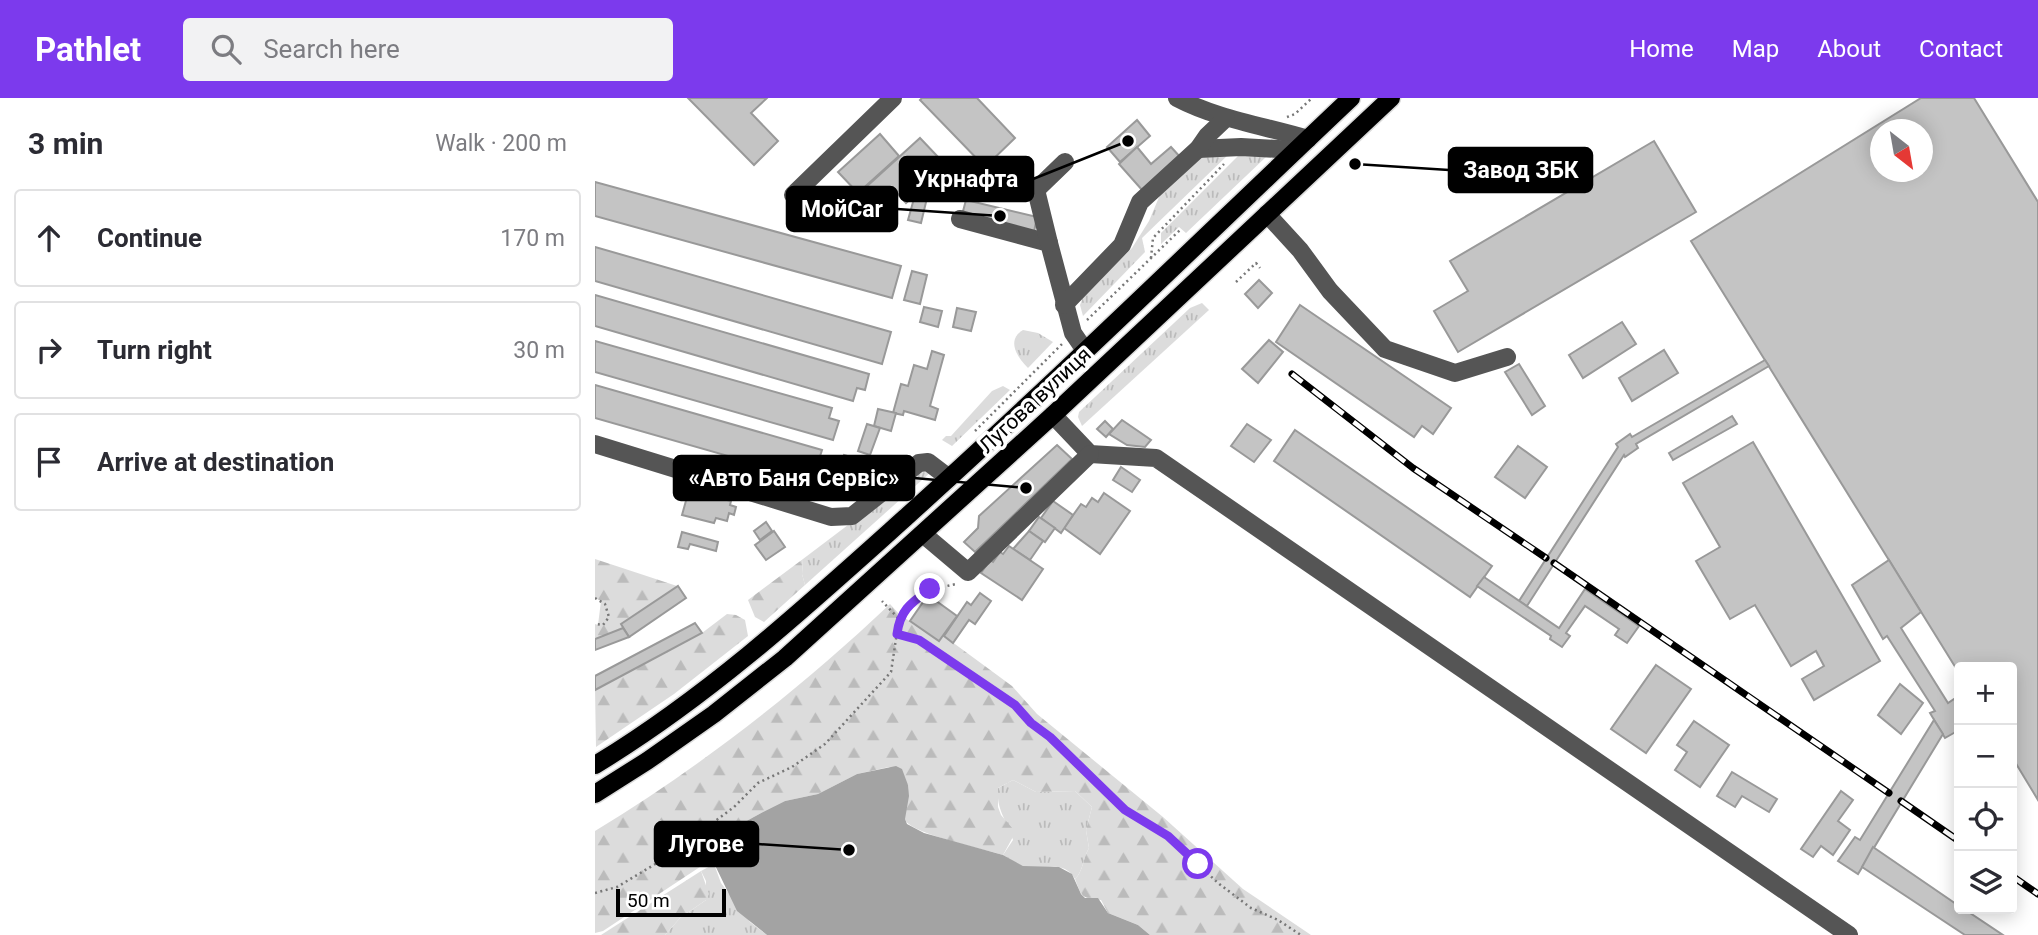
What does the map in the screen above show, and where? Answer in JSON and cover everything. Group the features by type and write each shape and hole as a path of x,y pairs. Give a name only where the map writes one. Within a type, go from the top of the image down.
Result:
{"main road":[{"name":"Лугова вулиця","path":"595,765 700,695 768,639 949,478 1351,98"},
{"name":"Лугова вулиця","path":"595,794 658,754 785,659 1053,415 1391,98"}],"lane":[{"path":"793,195 893,98"},
{"path":"1177,98 1226,118 1263,125 1302,144"},
{"path":"1064,305 1122,245 1140,202 1198,149 1226,118"},
{"path":"1198,149 1302,144"},
{"path":"1065,162 1037,190 1064,305 1073,333 1084,349"},
{"path":"1267,214 1300,250 1330,291 1385,349 1455,373 1507,357"},
{"path":"960,219 1049,243"},
{"path":"1053,415 1090,454 1156,458 1849,935"},
{"path":"595,444 831,517 852,516 919,463 928,462 949,478"},
{"path":"923,534 968,572 1090,454"}],"path":[{"path":"1263,125 1295,114 1311,98"},
{"path":"1151,258 1153,238 1241,148"},
{"path":"1161,249 1180,230"},
{"path":"1236,282 1256,263 1260,268"},
{"path":"595,893 617,887 667,857 734,807 758,783 792,767 825,744 891,672 899,619 912,602 930,589 956,584"},
{"path":"595,598 605,604 610,617 603,625 595,624"},
{"path":"882,601 899,619"},
{"path":"897,634 919,640 1015,705 1125,810 1168,836 1218,883 1251,908 1278,920 1301,935"}],"green space":[{"path":"1230,153 1142,238 1145,252 1083,316 1080,305 1083,297 1132,248 1149,221 1162,190 1202,157"},
{"path":"1241,153 1266,157 1186,233 1179,227 1161,244 1161,233"},
{"path":"1202,303 1209,310 1082,426 1079,412 1190,308"},
{"path":"1023,330 1038,333 1053,342 1028,368 1017,354 1014,344"},
{"path":"1003,386 1010,390 952,446 942,440 951,436 992,391"},
{"path":"926,466 932,471 805,585 802,574 803,559"},
{"path":"595,559 677,586 621,624 623,628 595,639 595,624 598,625 601,601 595,598"},
{"path":"803,559 802,574 805,585 764,622 755,617 748,600"},
{"path":"890,604 899,614 939,641 944,636 1012,686 1037,714 1163,817 1243,889 1311,935 1150,935 1138,925 1108,913 1101,900 1086,897 1079,890 1075,879 1089,848 1086,830 1092,807 1075,791 1036,792 1013,780 998,788 998,807 1013,829 1014,835 1003,855 933,835 909,824 905,819 908,785 889,767 857,774 818,794 785,801 741,824 713,844 712,859 603,931 595,933 595,831 673,780 749,725 821,667"},
{"path":"727,614 745,620 748,636 674,694 596,747 595,690 702,633"},
{"path":"1013,780 1036,792 1075,791 1092,807 1086,830 1089,848 1075,879 1070,872 1058,867 1030,868 1003,855 1013,840 1000,809 998,788"},
{"path":"714,864 721,883 750,922 767,935 665,935 680,918 706,900 706,881 701,871"},
{"path":"701,871 709,894 706,900 680,918 665,935 601,935"}],"shaded area":[{"path":"896,766 902,769 908,785 905,819 907,824 924,833 1003,855 1023,866 1059,867 1072,874 1085,898 1098,898 1108,913 1138,925 1150,935 767,935 737,911 713,861 713,844 741,824 785,801 818,794 857,774"}],"building":[{"path":"688,98 767,98 751,113 778,141 754,165"},
{"path":"977,98 1015,138 985,167 920,100"},
{"path":"1921,98 1974,98 2038,202 2038,800 2017,765 2017,662 1954,662 1954,665 1691,241 1870,130 1870,182 1933,182 1933,119 1887,119"},
{"path":"1137,120 1150,136 1120,162 1107,147"},
{"path":"880,134 899,156 858,193 838,172"},
{"path":"920,138 939,158 884,208 865,188"},
{"path":"1654,141 1696,212 1458,352 1434,311 1468,291 1450,261"},
{"path":"1137,147 1151,164 1171,147 1181,158 1143,191 1119,164"},
{"path":"939,158 946,166 906,203 899,195"},
{"path":"595,182 901,266 892,298 595,216"},
{"path":"915,195 927,198 921,223 908,220"},
{"path":"966,200 1037,217 1034,232 962,215"},
{"path":"595,247 891,332 882,364 595,281"},
{"path":"912,271 927,275 920,304 904,300"},
{"path":"1259,280 1272,293 1258,308 1245,294"},
{"path":"595,295 869,374 865,390 857,388 853,401 595,326"},
{"path":"1300,305 1451,408 1433,434 1422,426 1414,437 1276,342"},
{"path":"924,307 942,311 938,327 920,322"},
{"path":"957,308 976,312 971,331 953,327"},
{"path":"1622,322 1636,344 1583,378 1569,355"},
{"path":"1269,340 1283,352 1258,383 1242,369"},
{"path":"595,341 832,408 829,418 839,421 833,440 595,372"},
{"path":"1664,350 1678,373 1632,401 1619,378"},
{"path":"932,351 944,355 930,406 938,409 935,420 904,411 903,415 893,413 901,384 908,386 914,365 927,369"},
{"path":"1765,360 1769,366 1636,444 1638,448 1625,457 1624,455 1527,606 1519,601 1618,447 1616,444"},
{"path":"1519,364 1545,406 1532,415 1505,372"},
{"path":"595,385 822,450 817,466 809,463 805,478 595,418"},
{"path":"878,409 896,413 891,431 874,426"},
{"path":"1732,416 1737,424 1673,460 1669,453"},
{"path":"1122,420 1151,440 1145,447 1127,445 1109,434"},
{"path":"1105,421 1113,429 1106,437 1097,429"},
{"path":"867,424 880,428 870,455 858,451"},
{"path":"1247,424 1271,440 1254,462 1231,446"},
{"path":"1295,430 1492,566 1470,597 1274,461"},
{"path":"1753,442 1880,661 1814,700 1802,679 1824,666 1816,651 1791,666 1755,605 1730,619 1696,561 1720,547 1683,483"},
{"path":"1057,445 1072,459 975,552 964,542 978,528 979,516"},
{"path":"1518,446 1547,467 1525,498 1495,477"},
{"path":"844,455 858,459 855,469 841,464"},
{"path":"1121,467 1140,480 1132,492 1113,480"},
{"path":"689,490 731,501 730,505 736,507 734,515 729,513 727,521 716,518 714,523 682,515"},
{"path":"1104,493 1130,511 1100,554 1064,528 1081,504 1086,507 1092,498 1098,502"},
{"path":"1053,501 1073,515 1061,533 1041,518"},
{"path":"1039,517 1055,528 1045,542 1029,531"},
{"path":"766,522 772,531 760,540 754,531"},
{"path":"774,531 785,547 766,560 755,545"},
{"path":"1029,531 1043,541 1030,560 1013,549"},
{"path":"682,532 718,542 716,551 690,544 688,549 678,547"},
{"path":"1009,546 1043,569 1022,600 981,573 990,560 993,562 1000,552 1003,554"},
{"path":"1889,560 1921,612 1901,628 1948,703 1954,699 1954,733 1945,738 1930,713 1935,711 1887,636 1883,639 1852,585"},
{"path":"1484,577 1559,628 1585,589 1639,626 1627,643 1615,635 1619,629 1585,606 1566,633 1570,636 1562,647 1550,639 1551,636 1477,586"},
{"path":"678,586 686,598 629,637 621,624"},
{"path":"980,593 991,601 975,624 969,620 953,643 944,636 967,602 971,605"},
{"path":"928,595 957,616 939,641 910,621"},
{"path":"695,623 702,633 595,690 595,676"},
{"path":"623,628 629,637 595,650 595,639"},
{"path":"1656,665 1691,689 1646,753 1611,729"},
{"path":"1900,684 1923,703 1901,734 1878,715"},
{"path":"1934,720 1943,734 1858,874 1838,861 1855,837 1860,840"},
{"path":"1694,721 1729,745 1700,787 1675,770 1687,752 1677,745"},
{"path":"1732,772 1777,799 1769,812 1742,796 1735,807 1717,796"},
{"path":"1841,791 1853,800 1838,821 1850,830 1833,855 1821,846 1813,857 1801,849"},
{"path":"1873,847 1954,903 1954,914 1972,914 2003,935 1965,935 1862,867"}],"railway":[{"path":"1292,374 1413,468 1546,558"},
{"path":"1554,563 1889,793"},
{"path":"1901,801 1954,838"},
{"path":"2017,879 2038,894"}],"place":[{"name":"Укрнафта","path":"1128,141"},
{"name":"Завод ЗБК","path":"1355,164"},
{"name":"МойCar","path":"1000,216"},
{"name":"«Авто Баня Сервіс»","path":"1026,488"},
{"name":"Лугове","path":"849,850"}],"route":[{"path":"930,589 912,602 899,619 897,634 919,640 1015,705 1125,810 1168,836 1198,864"}]}
